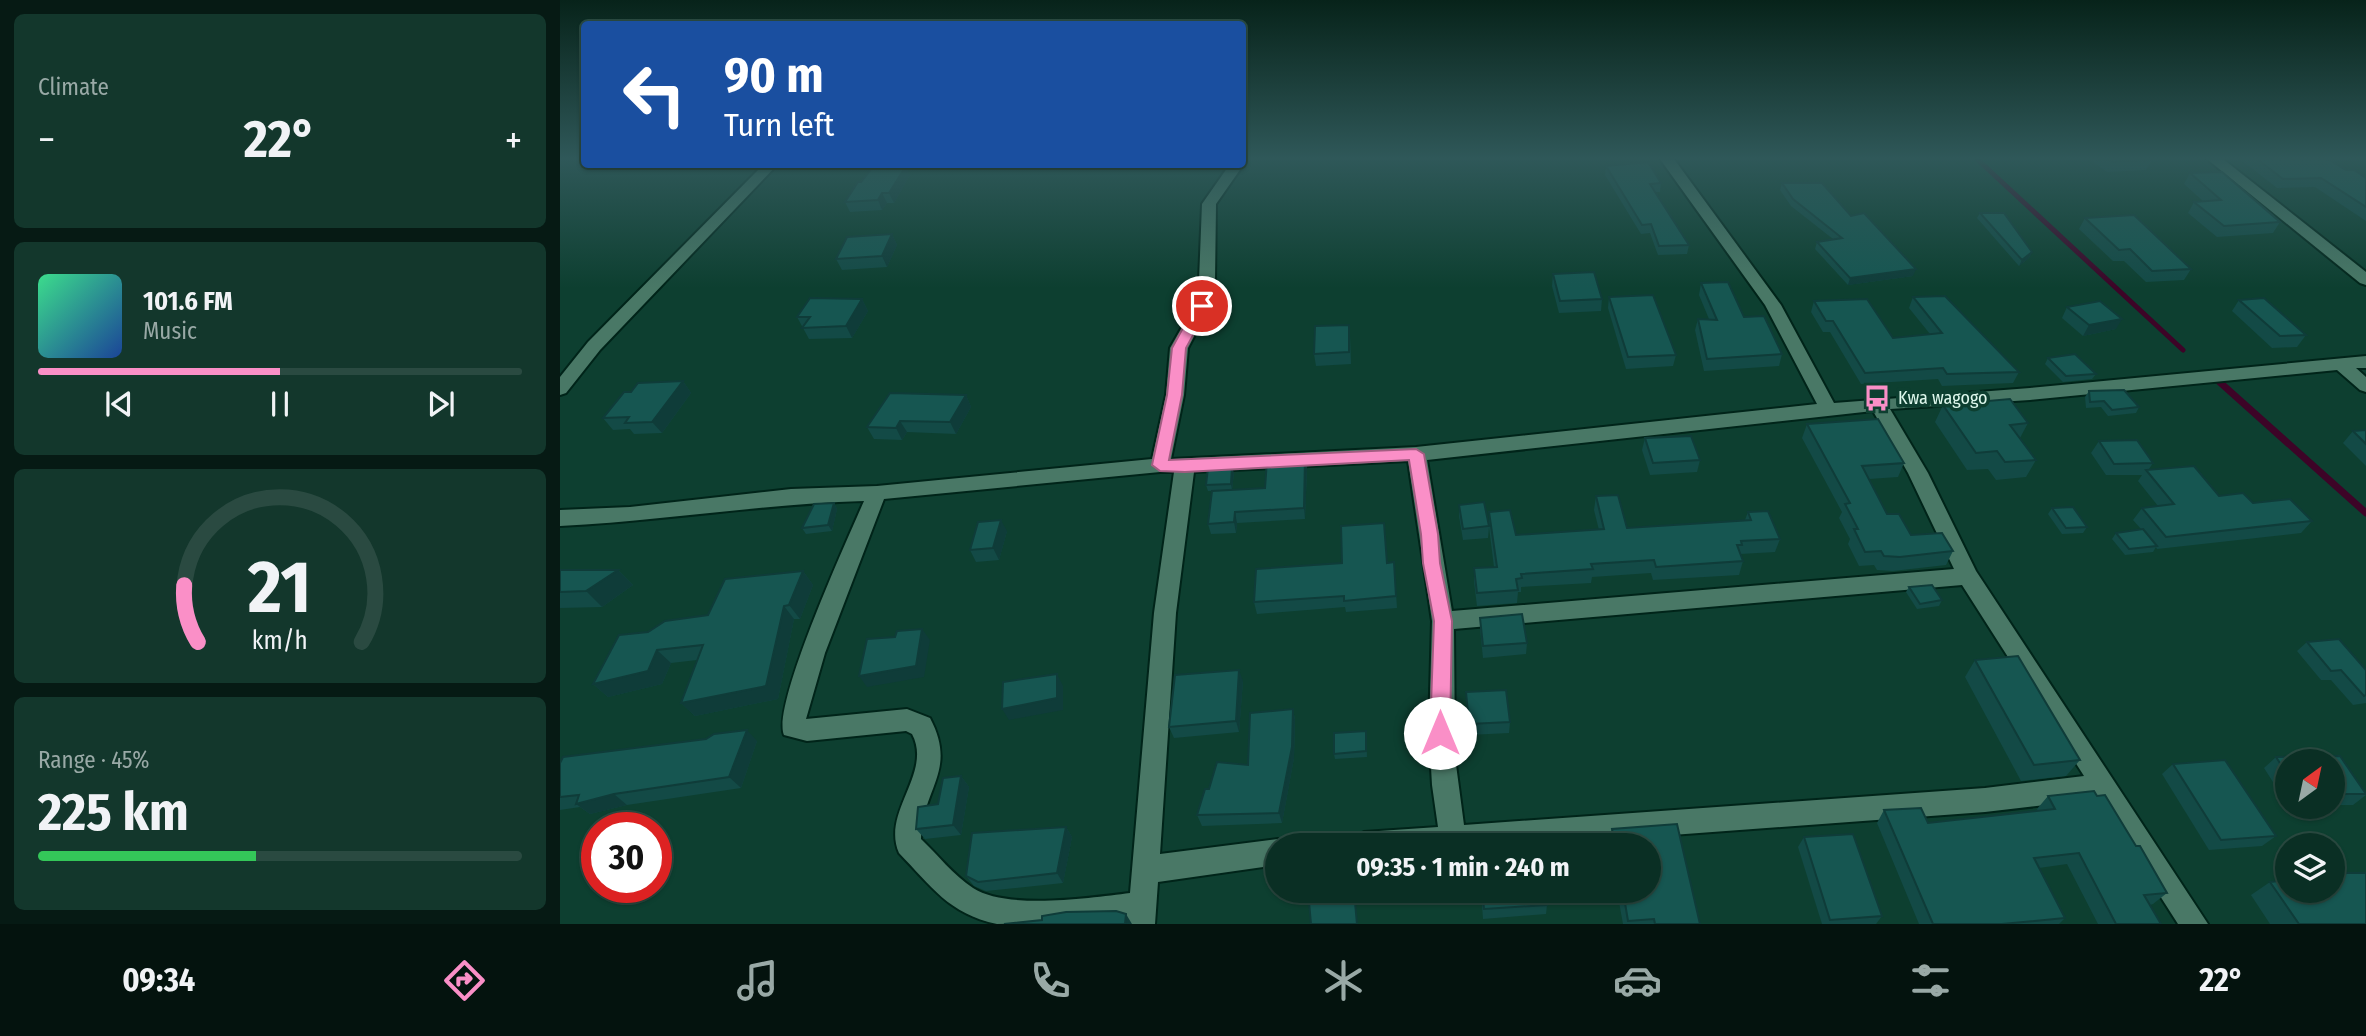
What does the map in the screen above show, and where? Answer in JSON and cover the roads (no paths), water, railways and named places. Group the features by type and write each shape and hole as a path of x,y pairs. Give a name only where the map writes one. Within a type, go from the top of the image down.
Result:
{"street":[{"path":"560,388 594,346 735,202"},
{"path":"1160,465 1174,395 1179,348 1202,306 1207,281 1210,202"},
{"path":"1700,202 1773,305 1829,410"},
{"path":"2271,202 2366,280"},
{"path":"560,518 630,515 792,496 877,493 1160,465 1416,454 1878,404 2030,394 2366,362"},
{"path":"2340,365 2366,386"},
{"path":"1878,404 1918,473 1968,576 2194,924"},
{"path":"1416,454 1430,534 1431,563 1443,621 1440,747 1453,833"},
{"path":"877,493 805,678 791,720 793,727 807,730 907,720 921,726 930,745 928,776 909,820 908,844 966,900 992,912 1044,916 1142,915 1165,613 1185,466"},
{"path":"1443,621 1498,614 1968,576"},
{"path":"1536,833 1985,800 2105,786"},
{"path":"1144,870 1265,854"}],"waterway":[{"path":"2024,202 2183,350"},
{"path":"2214,377 2366,513"}],"place":[{"name":"Kwa wagogo","path":"1877,398"}]}
